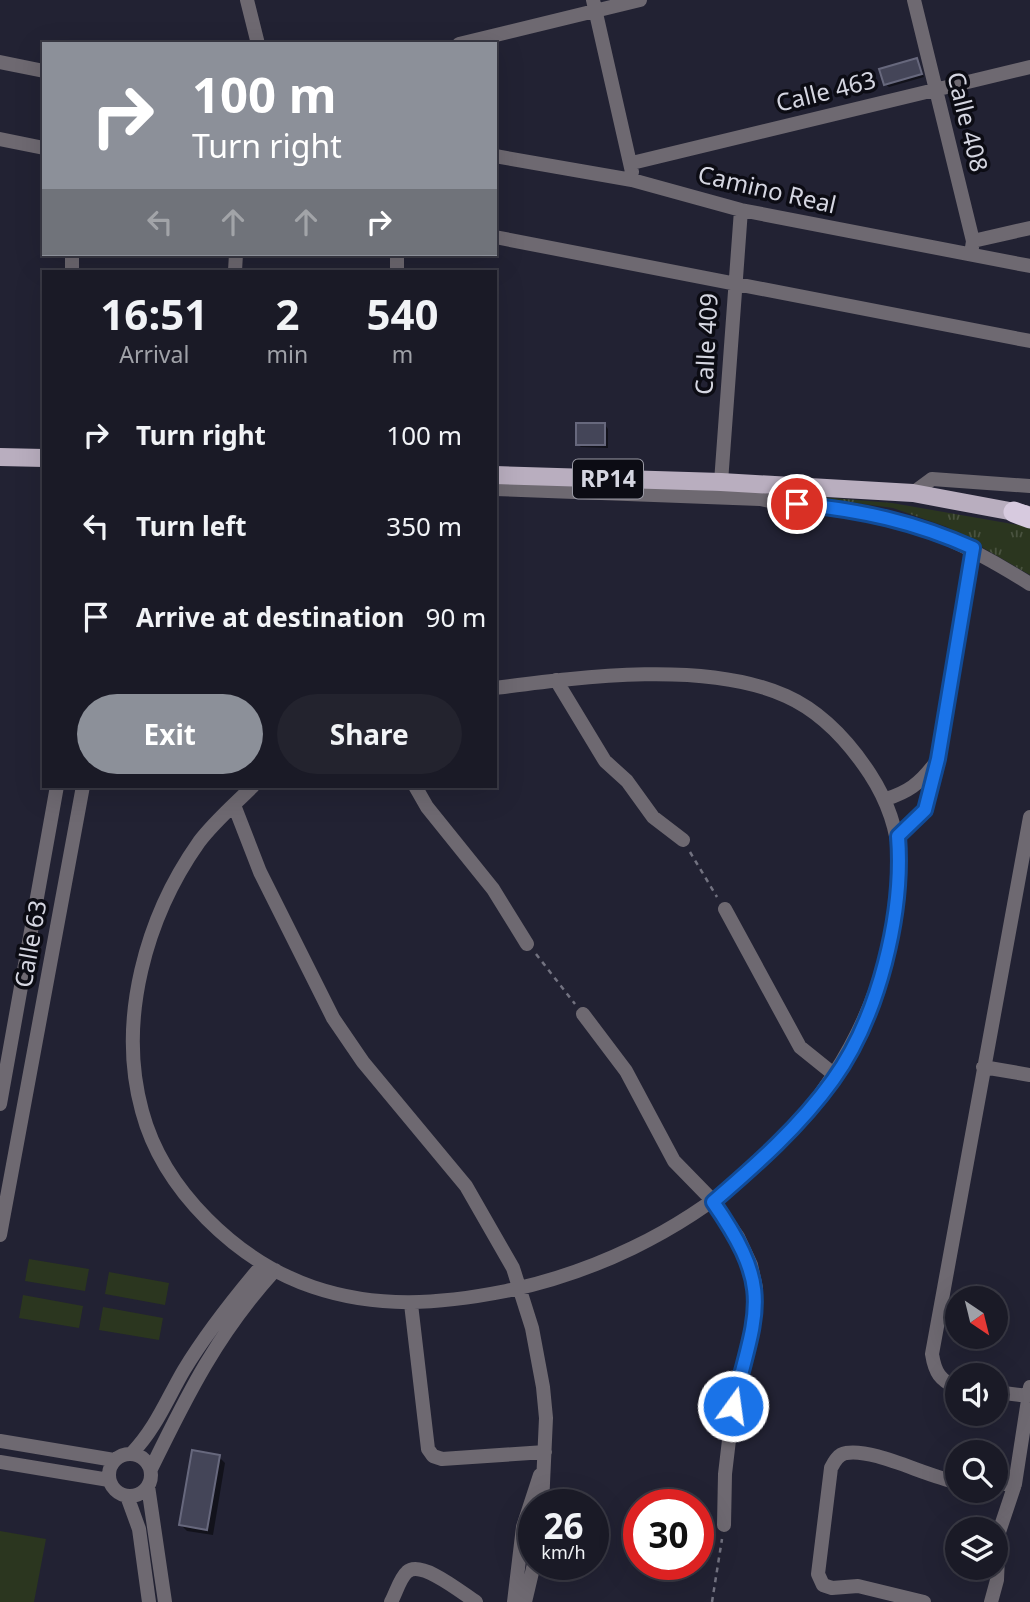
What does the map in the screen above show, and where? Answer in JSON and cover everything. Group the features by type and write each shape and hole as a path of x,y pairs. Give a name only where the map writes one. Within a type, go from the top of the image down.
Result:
{"main road":[{"path":"0,457 42,458"},
{"name":"RP14","path":"497,475 721,482 757,492 913,493 1020,512"}],"street":[{"path":"247,0 258,42"},
{"path":"466,42 594,5 640,0"},
{"name":"Calle 408","path":"914,0 972,248"},
{"path":"594,5 632,163 632,180"},
{"path":"0,62 42,71"},
{"name":"Calle 463","path":"632,163 1030,66"},
{"path":"0,139 42,148"},
{"name":"Camino Real","path":"497,156 632,180 741,210 972,248 1030,266"},
{"name":"Calle 409","path":"721,482 733,285 741,210"},
{"path":"972,248 1030,228"},
{"path":"497,237 1030,341"},
{"path":"913,493 932,479 1030,486"},
{"path":"497,489 757,492 929,528 973,548 1030,584"},
{"path":"898,836 925,810 938,759 973,548"},
{"path":"251,788 201,840 162,908 143,960 135,1022 136,1087 154,1144 173,1176 219,1228 269,1267 339,1296 369,1302 411,1304 464,1299 562,1278 612,1260 713,1202 789,1132 836,1076 880,981 898,895 898,836 886,799 849,746 827,722 786,696 724,679 653,675 556,680 497,688"},
{"path":"556,680 605,761 627,781 653,817 683,840"},
{"path":"886,799 906,793 920,783 938,759"},
{"name":"Calle 63","path":"0,1104 57,788"},
{"name":"Calle 63","path":"0,1235 83,788"},
{"path":"416,788 433,816 493,889 527,944"},
{"path":"233,805 260,873 333,1018 363,1062 466,1186 513,1268 539,1356 546,1418 543,1489"},
{"path":"945,1382 934,1368 932,1354 1030,817"},
{"path":"725,909 800,1046 836,1076"},
{"path":"583,1014 626,1071 674,1161 713,1202 738,1237 751,1265 756,1288 755,1315 733,1406 724,1474 724,1525"},
{"path":"983,1067 1030,1075"},
{"path":"0,1441 114,1460 132,1453 156,1423 208,1334 269,1267"},
{"path":"164,1602 148,1486 151,1469 210,1354 269,1267"},
{"path":"411,1304 428,1449 433,1456 442,1460 545,1452"},
{"path":"991,1602 997,1580 999,1532 1015,1484 1029,1391 1008,1392"},
{"path":"132,1453 144,1458 151,1469"},
{"path":"924,1602 858,1586 832,1588 823,1585 818,1574 831,1468 836,1459 845,1453 866,1455 945,1478"},
{"path":"114,1460 109,1480 116,1491 127,1496 139,1494 148,1486"},
{"path":"0,1462 109,1480"},
{"path":"514,1602 523,1527 533,1491 544,1468"},
{"path":"1008,1484 1015,1484"},
{"path":"127,1496 139,1529 149,1602"},
{"path":"391,1602 406,1573 415,1568 425,1569 476,1602"},
{"path":"525,1602 530,1580"}],"path":[{"path":"683,840 725,909"},
{"path":"527,944 583,1014"},
{"path":"712,1602 724,1525"}],"green space":[{"path":"797,495 892,503 1030,527 1030,575 947,527 893,508"},
{"path":"29,1259 89,1269 85,1291 25,1281"},
{"path":"109,1272 169,1283 165,1305 105,1294"},
{"path":"23,1295 83,1306 79,1328 19,1318"},
{"path":"103,1307 163,1318 159,1340 99,1330"},
{"path":"0,1531 46,1539 34,1602 0,1602"}],"building":[{"path":"917,58 922,74 884,85 879,69"},
{"path":"576,423 605,423 605,445 576,445"},
{"path":"192,1450 220,1455 207,1530 179,1525"}],"route":[{"path":"733,1406 755,1315 756,1288 751,1265 738,1237 713,1202 754,1167 820,1098 836,1076 880,981 894,925 898,895 901,866 898,836 925,810 938,759 973,548 929,528 852,510 797,504"}]}
